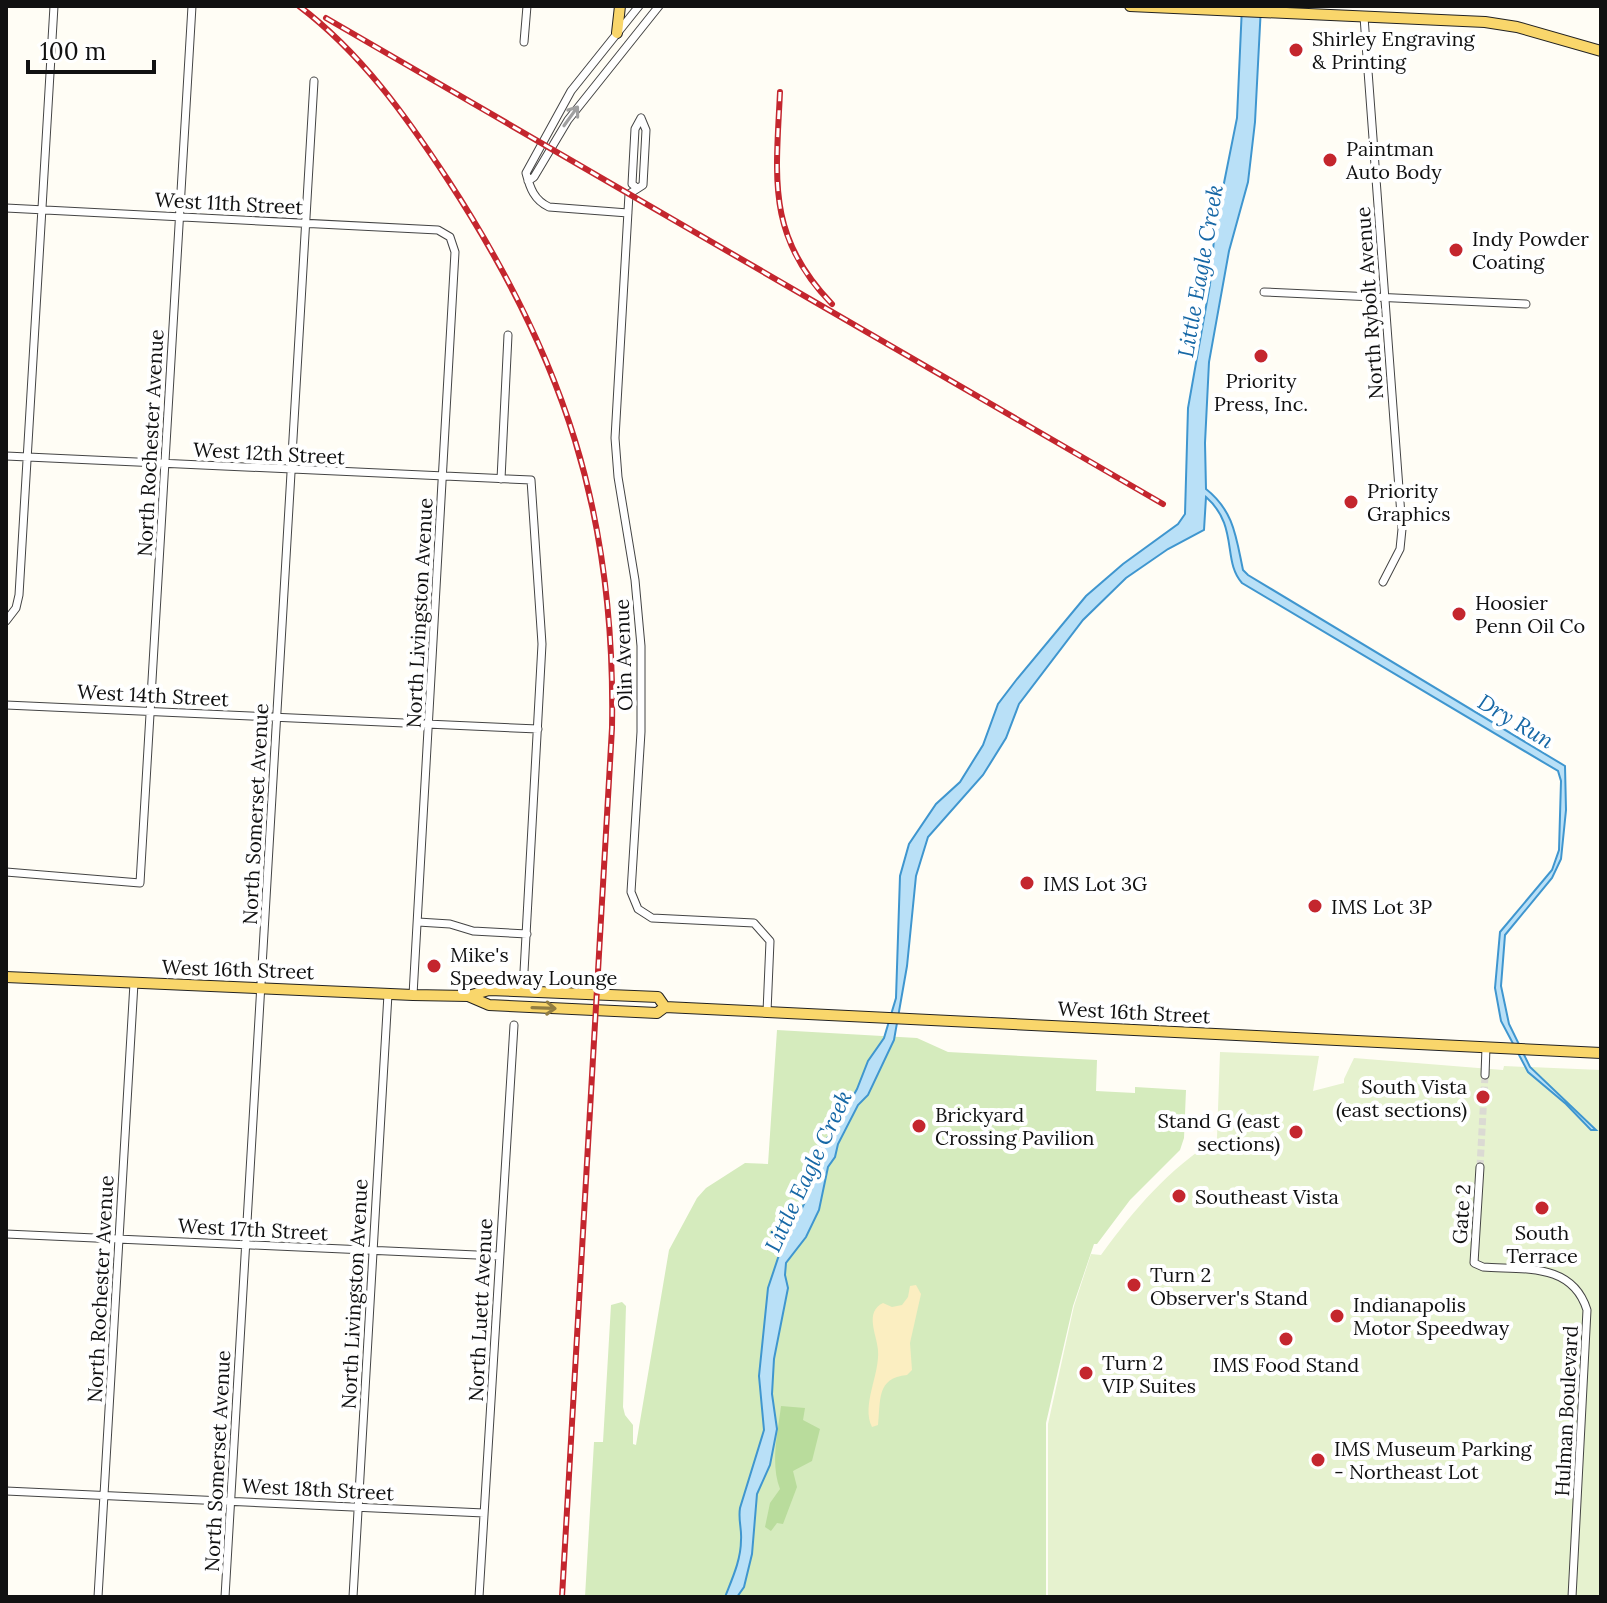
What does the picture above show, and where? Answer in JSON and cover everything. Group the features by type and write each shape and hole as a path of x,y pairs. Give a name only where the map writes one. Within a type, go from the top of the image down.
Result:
{"main road":[{"path":"617,33 620,6"},
{"path":"1130,6 1506,25 1601,51"},
{"name":"West 16th Street","path":"6,977 413,995 468,996 489,990 658,997 665,1007"},
{"name":"West 16th Street","path":"468,996 489,1005 515,1007 657,1013 665,1007 1601,1053"}],"street":[{"path":"6,621 19,598 54,6"},
{"name":"North Rochester Avenue","path":"6,872 140,883 192,6"},
{"path":"524,42 527,6"},
{"path":"628,213 549,207 537,199 526,173 571,91 639,6"},
{"path":"528,181 534,177 568,120 659,6"},
{"name":"North Rybolt Avenue","path":"1364,17 1402,529 1400,549 1383,582"},
{"name":"North Somerset Avenue","path":"225,1597 314,81"},
{"name":"Olin Avenue","path":"637,188 632,184 635,129 641,118 646,130 644,173 643,185 629,194 615,450 634,570 641,646 642,713 632,898 638,909 652,918 754,923 770,941 767,1012"},
{"name":"West 11th Street","path":"6,208 438,230 448,235"},
{"name":"North Livingston Avenue","path":"413,995 455,252 448,235"},
{"path":"1264,292 1526,304"},
{"path":"501,479 508,335"},
{"name":"West 12th Street","path":"6,456 531,480 542,615 538,729"},
{"name":"West 14th Street","path":"6,705 538,729"},
{"path":"524,972 538,729"},
{"path":"418,922 450,924 473,931 527,934"},
{"name":"North Rochester Avenue","path":"98,1597 134,983"},
{"name":"North Livingston Avenue","path":"353,1597 388,994"},
{"name":"North Luett Avenue","path":"479,1597 514,1025"},
{"path":"1485,1075 1486,1047"},
{"name":"Gate 2","path":"1474,1263 1480,1167"},
{"name":"West 17th Street","path":"6,1234 499,1256"},
{"name":"Hulman Boulevard","path":"1474,1263 1483,1267 1554,1273 1569,1283 1584,1301 1588,1323 1572,1597"},
{"name":"West 18th Street","path":"6,1491 484,1513"}],"green space":[{"path":"777,1030 917,1038 948,1052 1097,1060 1096,1091 1135,1093 1135,1087 1186,1090 1184,1138 1180,1150 1130,1200 1094,1244 1073,1306 1046,1423 1046,1597 585,1597 594,1442 603,1442 611,1305 622,1302 626,1306 623,1407 633,1425 633,1444 636,1445 669,1250 697,1198 706,1188 745,1163 768,1164"},
{"name":"Indianapolis Motor Speedway","path":"1220,1052 1319,1056 1313,1091 1344,1083 1354,1058 1503,1070 1504,1066 1601,1070 1601,1597 1048,1597 1048,1424 1074,1306 1091,1254 1101,1255 1153,1191 1217,1138"},
{"path":"781,1406 805,1408 803,1420 820,1429 812,1461 793,1471 797,1487 783,1524 777,1523 771,1531 765,1527 770,1503 780,1489 775,1459"}],"sand":[{"path":"916,1285 921,1294 910,1343 912,1370 885,1386 880,1399 878,1425 872,1427 869,1409 878,1360 874,1312 883,1303 892,1307 902,1305 908,1297 910,1286"}],"water":[{"path":"1242,6 1261,6 1255,122 1248,182 1229,251 1209,362 1206,489 1223,506 1228,516 1243,570 1248,575 1565,766 1566,810 1561,859 1552,878 1505,935 1501,986 1509,1024 1530,1067 1596,1130 1591,1130 1528,1072 1501,1021 1495,988 1500,932 1552,870 1559,850 1561,781 1558,771 1242,583 1236,574 1223,520 1206,497 1204,530 1168,549 1126,578 1083,620 1019,704 1006,738 983,775 928,837 916,876 907,966 894,1040 868,1095 858,1105 838,1144 835,1157 828,1167 819,1210 806,1237 786,1263 788,1288 774,1359 772,1394 777,1429 770,1465 757,1494 752,1554 744,1587 737,1597 725,1597 739,1555 740,1508 764,1430 759,1376 768,1288 779,1255 807,1198 818,1148 833,1132 857,1089 868,1061 884,1038 896,998 900,876 909,844 936,804 960,782 983,745 998,704 1086,596 1178,524 1185,514 1188,408 1210,284 1215,228 1237,118"}],"tunnel":[{"path":"1480,1167 1485,1075"}],"railway":[{"path":"299,6 343,44 399,109 489,246 552,375 575,440 592,508 604,577 611,650 612,728 562,1597"},
{"path":"326,18 1163,504"},
{"path":"780,92 777,179 785,230 795,254 832,304"}],"place":[{"name":"Shirley Engraving & Printing","path":"1296,50"},
{"name":"Paintman Auto Body","path":"1330,160"},
{"name":"Indy Powder Coating","path":"1456,250"},
{"name":"Priority Press, Inc.","path":"1261,356"},
{"name":"Priority Graphics","path":"1351,502"},
{"name":"Hoosier Penn Oil Co","path":"1459,614"},
{"name":"IMS Lot 3G","path":"1027,883"},
{"name":"IMS Lot 3P","path":"1315,906"},
{"name":"Mike's Speedway Lounge","path":"434,966"},
{"name":"South Vista (east sections)","path":"1483,1097"},
{"name":"Brickyard Crossing Pavilion","path":"919,1126"},
{"name":"Stand G (east sections)","path":"1296,1132"},
{"name":"Southeast Vista","path":"1179,1196"},
{"name":"South Terrace","path":"1542,1208"},
{"name":"Turn 2 Observer's Stand","path":"1134,1285"},
{"name":"Indianapolis Motor Speedway","path":"1337,1316"},
{"name":"IMS Food Stand","path":"1286,1339"},
{"name":"Turn 2 VIP Suites","path":"1086,1373"},
{"name":"IMS Museum Parking - Northeast Lot","path":"1318,1460"}],"water label":[{"name":"Little Eagle Creek","path":"1200,271"},
{"name":"Dry Run","path":"1516,721"},
{"name":"Little Eagle Creek","path":"808,1171"}]}
